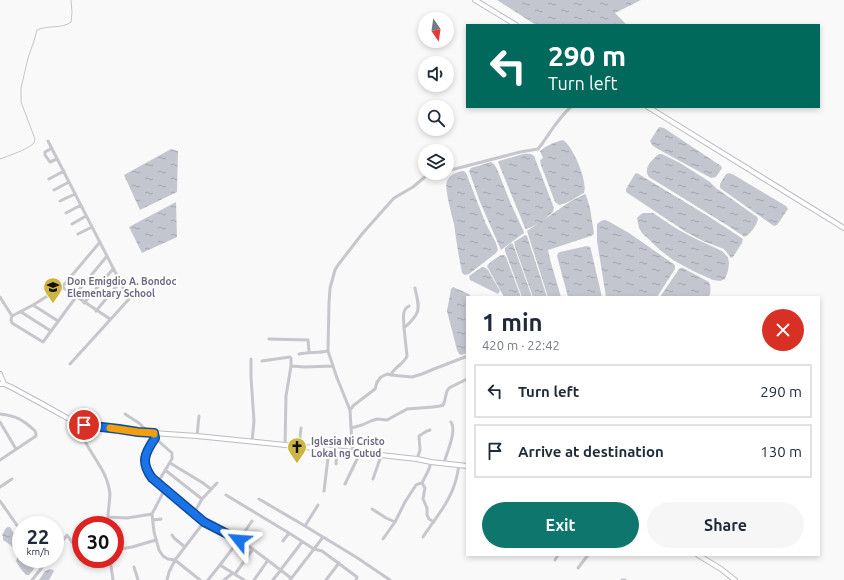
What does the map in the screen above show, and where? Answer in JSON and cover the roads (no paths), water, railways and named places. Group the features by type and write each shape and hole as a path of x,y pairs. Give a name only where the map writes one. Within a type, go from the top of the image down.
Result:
{"street":[{"path":"475,0 514,24"},
{"path":"454,169 520,152 538,149 552,128 570,108"},
{"path":"650,108 844,228"},
{"path":"48,141 129,299 70,364"},
{"path":"52,148 46,152 45,156 50,162 58,159"},
{"path":"48,179 64,171"},
{"path":"353,452 350,410 328,351 330,288 333,276 338,265 362,234 394,198 413,187 421,180"},
{"path":"54,190 69,182"},
{"path":"60,201 75,194"},
{"path":"66,212 81,205"},
{"path":"72,224 86,216"},
{"path":"78,234 92,227"},
{"path":"12,316 62,287 100,242"},
{"path":"0,297 12,316 12,323 43,342 75,296 107,256"},
{"path":"84,303 113,269"},
{"path":"96,311 120,282"},
{"path":"62,287 110,320"},
{"path":"404,328 415,318 418,312 415,288"},
{"path":"33,305 58,321"},
{"path":"391,375 393,370 406,359 407,356 404,312 409,306"},
{"path":"21,312 51,331"},
{"path":"269,339 308,340 309,352"},
{"path":"299,354 328,351"},
{"path":"350,410 375,389 377,382 381,377 387,374 412,377 465,357"},
{"path":"262,361 291,358 286,396 285,446"},
{"path":"251,359 254,421 252,442"},
{"path":"291,366 333,366"},
{"path":"0,374 2,384 78,424 155,435 197,436 417,459 466,466"},
{"path":"351,428 362,426 371,420 386,420 407,409 443,405 449,388 466,380"},
{"path":"0,414 22,420 36,431 36,436 0,460"},
{"path":"125,414 139,423 149,433"},
{"path":"197,436 199,416"},
{"path":"0,422 16,449"},
{"path":"444,463 454,429 451,422"},
{"path":"78,424 80,433 106,475 110,495 108,516"},
{"path":"299,447 301,428"},
{"path":"417,459 420,450 419,436 430,430"},
{"path":"155,435 173,456 158,482"},
{"path":"155,435 145,457 147,470 152,478 204,522 253,549 291,579 323,537"},
{"path":"324,491 329,450"},
{"path":"336,464 337,451"},
{"path":"345,484 360,453"},
{"path":"372,479 381,456"},
{"path":"383,539 395,522 416,485 422,483 431,462"},
{"path":"170,463 211,489"},
{"path":"423,537 452,492 459,465"},
{"path":"165,470 202,500"},
{"path":"0,487 12,479"},
{"path":"194,513 202,500 217,483"},
{"path":"422,483 425,488 423,496 427,508 427,515 429,519 434,522"},
{"path":"166,489 152,514 154,532 159,550 163,556 168,559 175,560 200,580"},
{"path":"226,495 302,542 322,552 357,577 356,580"},
{"path":"259,499 356,557 390,580"},
{"path":"0,501 12,518"},
{"path":"305,526 318,505"},
{"path":"372,509 395,522"},
{"path":"124,518 152,514"},
{"path":"153,520 161,519"},
{"path":"208,580 252,521"},
{"path":"167,580 175,560 204,522"},
{"path":"283,541 289,533"},
{"path":"64,539 67,535 72,542"},
{"path":"172,535 185,547"},
{"path":"124,549 132,548 156,540"},
{"path":"273,580 302,542"},
{"path":"224,580 234,573 253,549"},
{"path":"555,560 557,556"},
{"path":"578,568 587,556"},
{"path":"700,556 735,580"},
{"path":"254,580 268,560"},
{"path":"326,580 338,564"},
{"path":"220,565 244,580"},
{"path":"134,567 138,580"},
{"path":"32,580 42,568"},
{"path":"111,568 113,580"}],"water":[{"path":"497,0 641,0 615,13 626,24 534,24"},
{"path":"659,127 664,128 721,166 722,168 716,177 711,178 652,145 650,141"},
{"path":"563,140 571,149 579,165 585,188 584,193 559,205 555,202 541,165 540,160 543,158 540,151 551,144"},
{"path":"171,149 178,151 177,192 140,210 124,175"},
{"path":"523,154 530,154 534,156 554,208 553,212 544,219 526,229 498,162"},
{"path":"659,154 680,163 710,182 716,188 757,217 758,219 755,227 751,232 744,237 649,177 647,170 649,164"},
{"path":"491,162 497,169 524,232 501,250 480,202 469,171 471,168"},
{"path":"464,171 466,173 498,250 469,274 465,275 462,273 454,224 447,195 447,181 454,180 455,173"},
{"path":"637,173 743,239 733,257 731,258 724,249 703,241 686,232 626,192 626,189"},
{"path":"729,173 786,206 788,209 777,225 774,226 720,188 720,184 726,174"},
{"path":"585,194 586,195 590,208 594,234 548,250 561,296 548,296 527,231 571,201"},
{"path":"176,202 177,237 142,253 129,227"},
{"path":"643,213 653,213 677,229 722,251 728,257 729,263 725,279 720,281 713,280 673,260 660,250 642,233 639,228 637,218"},
{"path":"601,221 608,221 629,233 675,265 675,269 658,296 606,296 597,241 597,224"},
{"path":"525,235 527,236 547,296 533,296 514,242"},
{"path":"511,243 513,244 532,296 522,296 505,248"},
{"path":"587,246 590,247 602,296 568,296 557,256 560,252"},
{"path":"501,255 506,257 521,296 503,296 487,266"},
{"path":"482,267 488,270 500,291 498,294 470,280 469,276"},
{"path":"683,268 709,282 709,296 661,296 679,269"},
{"path":"453,287 470,296 466,296 466,353 461,355 457,350 447,311 451,289"},
{"path":"10,527 12,530 12,547 3,540 2,535 6,528"},
{"path":"21,568 34,568 29,575 26,575"},
{"path":"50,569 54,571 49,580 39,580 45,571"}],"waterway":[{"path":"0,159 17,153 34,142 35,139 21,102 21,88 28,58 37,30 64,26 71,22 71,0"}],"place":[{"name":"Don Emigdio A. Bondoc Elementary School","path":"53,304"},
{"name":"Iglesia Ni Cristo Lokal ng Cutud","path":"297,464"}]}
